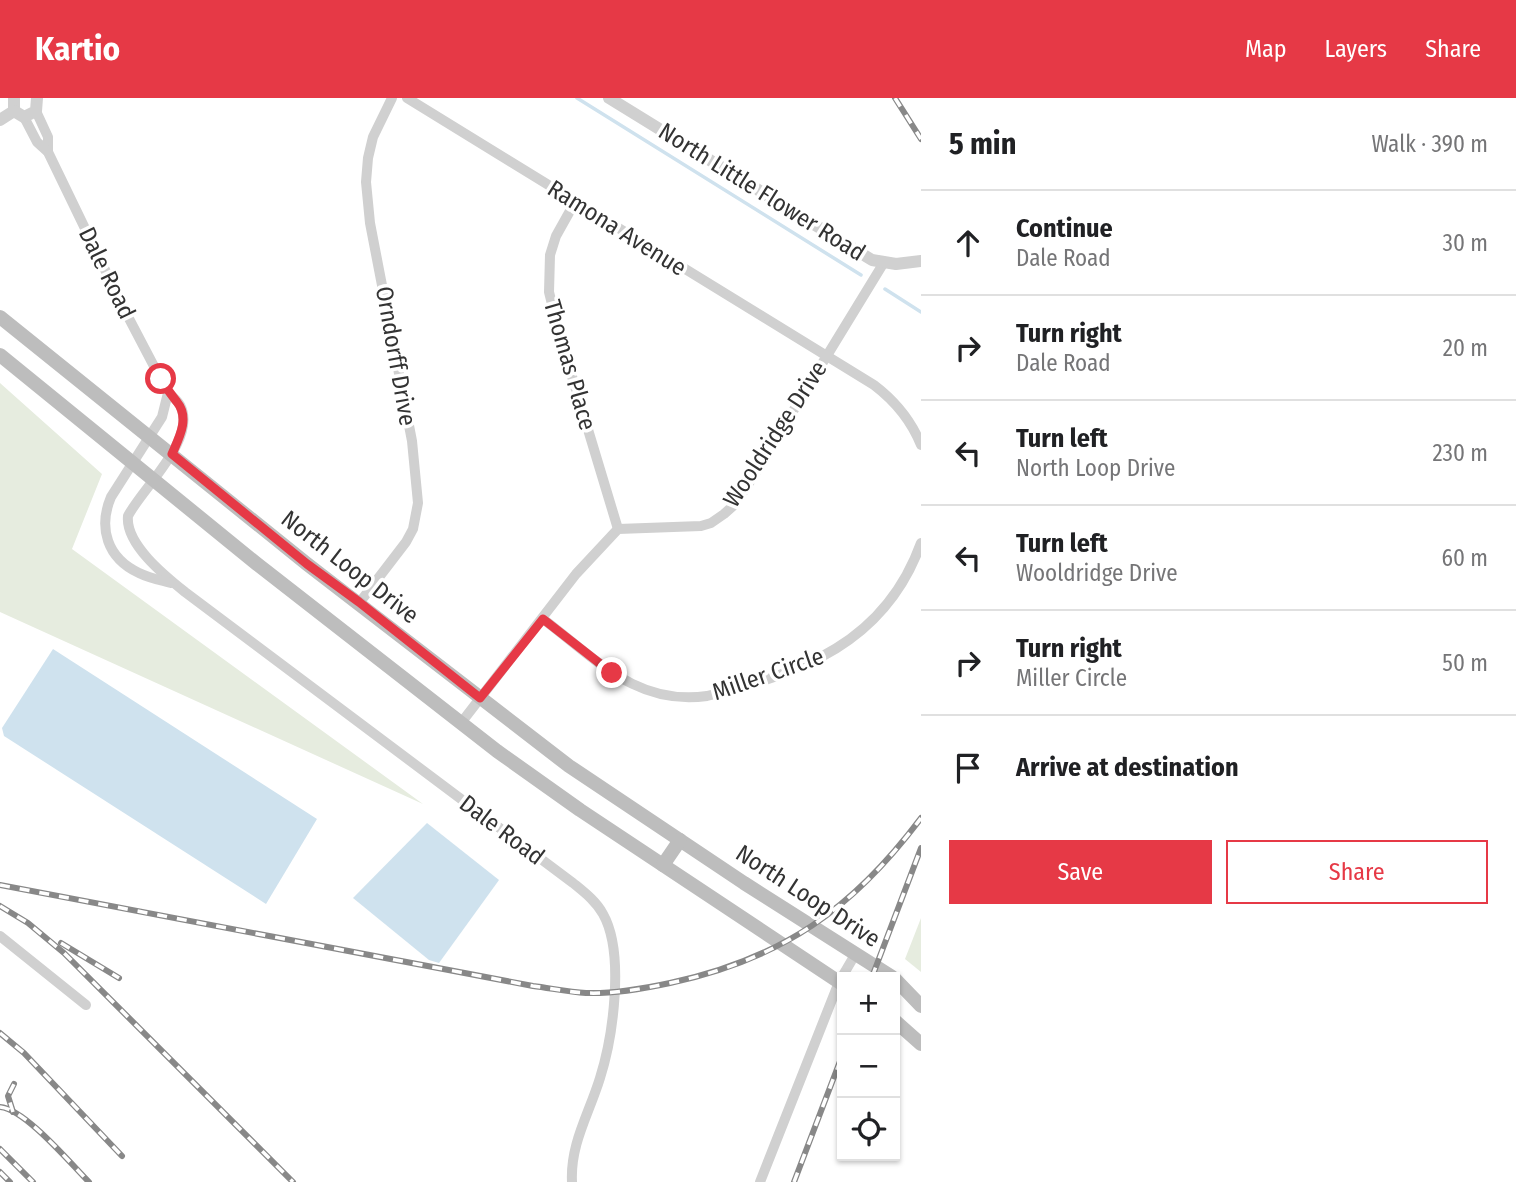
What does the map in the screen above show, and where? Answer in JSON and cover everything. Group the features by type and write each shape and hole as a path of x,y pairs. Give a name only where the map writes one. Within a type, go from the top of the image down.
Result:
{"main road":[{"name":"North Loop Drive","path":"0,317 307,564 569,766 884,972"},
{"path":"0,355 532,777 837,981"},
{"path":"663,865 680,840"},
{"path":"900,983 921,995"},
{"name":"North Loop Drive","path":"900,985 921,1006"},
{"path":"900,1025 921,1044"}],"street":[{"name":"Orndorff Drive","path":"359,602 410,535 417,517 418,503 412,441 370,223 366,182 373,137 392,98"},
{"name":"Ramona Avenue","path":"408,98 826,357"},
{"name":"North Little Flower Road","path":"609,98 861,254 883,264 921,261"},
{"path":"0,120 17,108 37,104"},
{"name":"Dale Road","path":"37,104 48,137 48,152"},
{"name":"Dale Road","path":"17,108 37,142 48,152 124,309 168,393 179,404 183,426 172,454 128,516 127,526 132,537 148,558 175,584 573,883 597,904 604,916 612,936 615,992 601,1077 585,1115 573,1155 572,1182"},
{"name":"Thomas Place","path":"575,202 556,236 550,255 549,292 618,529"},
{"name":"Wooldridge Drive","path":"618,529 693,527 711,523 733,506 883,264"},
{"path":"826,357 898,405 921,445"},
{"name":"Dale Road","path":"168,393 165,411 111,497 106,508 104,525 107,541 115,554 130,568 175,584"},
{"path":"461,723 576,574 618,529"},
{"name":"Miller Circle","path":"543,619 612,673 635,686 668,697 707,696 803,666 846,644 876,618 891,600 910,569 921,543"},
{"path":"0,936 86,1005"},
{"path":"846,972 856,953"},
{"path":"760,1182 837,990"}],"shaded area":[{"path":"0,383 102,474 72,549 423,804 0,612"},
{"path":"921,918 921,972 905,959"}],"water":[{"path":"53,649 317,819 266,904 4,736 2,728"},
{"path":"427,823 499,880 439,963 429,960 353,898"}],"waterway":[{"path":"577,98 861,275"},
{"path":"885,289 921,312"}],"railway":[{"path":"895,98 921,139"},
{"path":"0,885 533,986 607,993 670,983 710,973 781,944 812,926 869,879 921,818"},
{"path":"874,972 921,848"},
{"path":"0,906 28,923 64,953 293,1182"},
{"path":"61,943 119,978"},
{"path":"0,1033 24,1053 122,1156"},
{"path":"794,1182 837,1069"},
{"path":"13,1112 8,1096 14,1084"},
{"path":"0,1107 22,1117 34,1127 89,1182"},
{"path":"0,1149 33,1182"},
{"path":"0,1172 10,1182"}],"route":[{"path":"161,379 168,393 179,404 183,415 180,437 172,454 307,564 480,698 543,619 612,673"}]}
